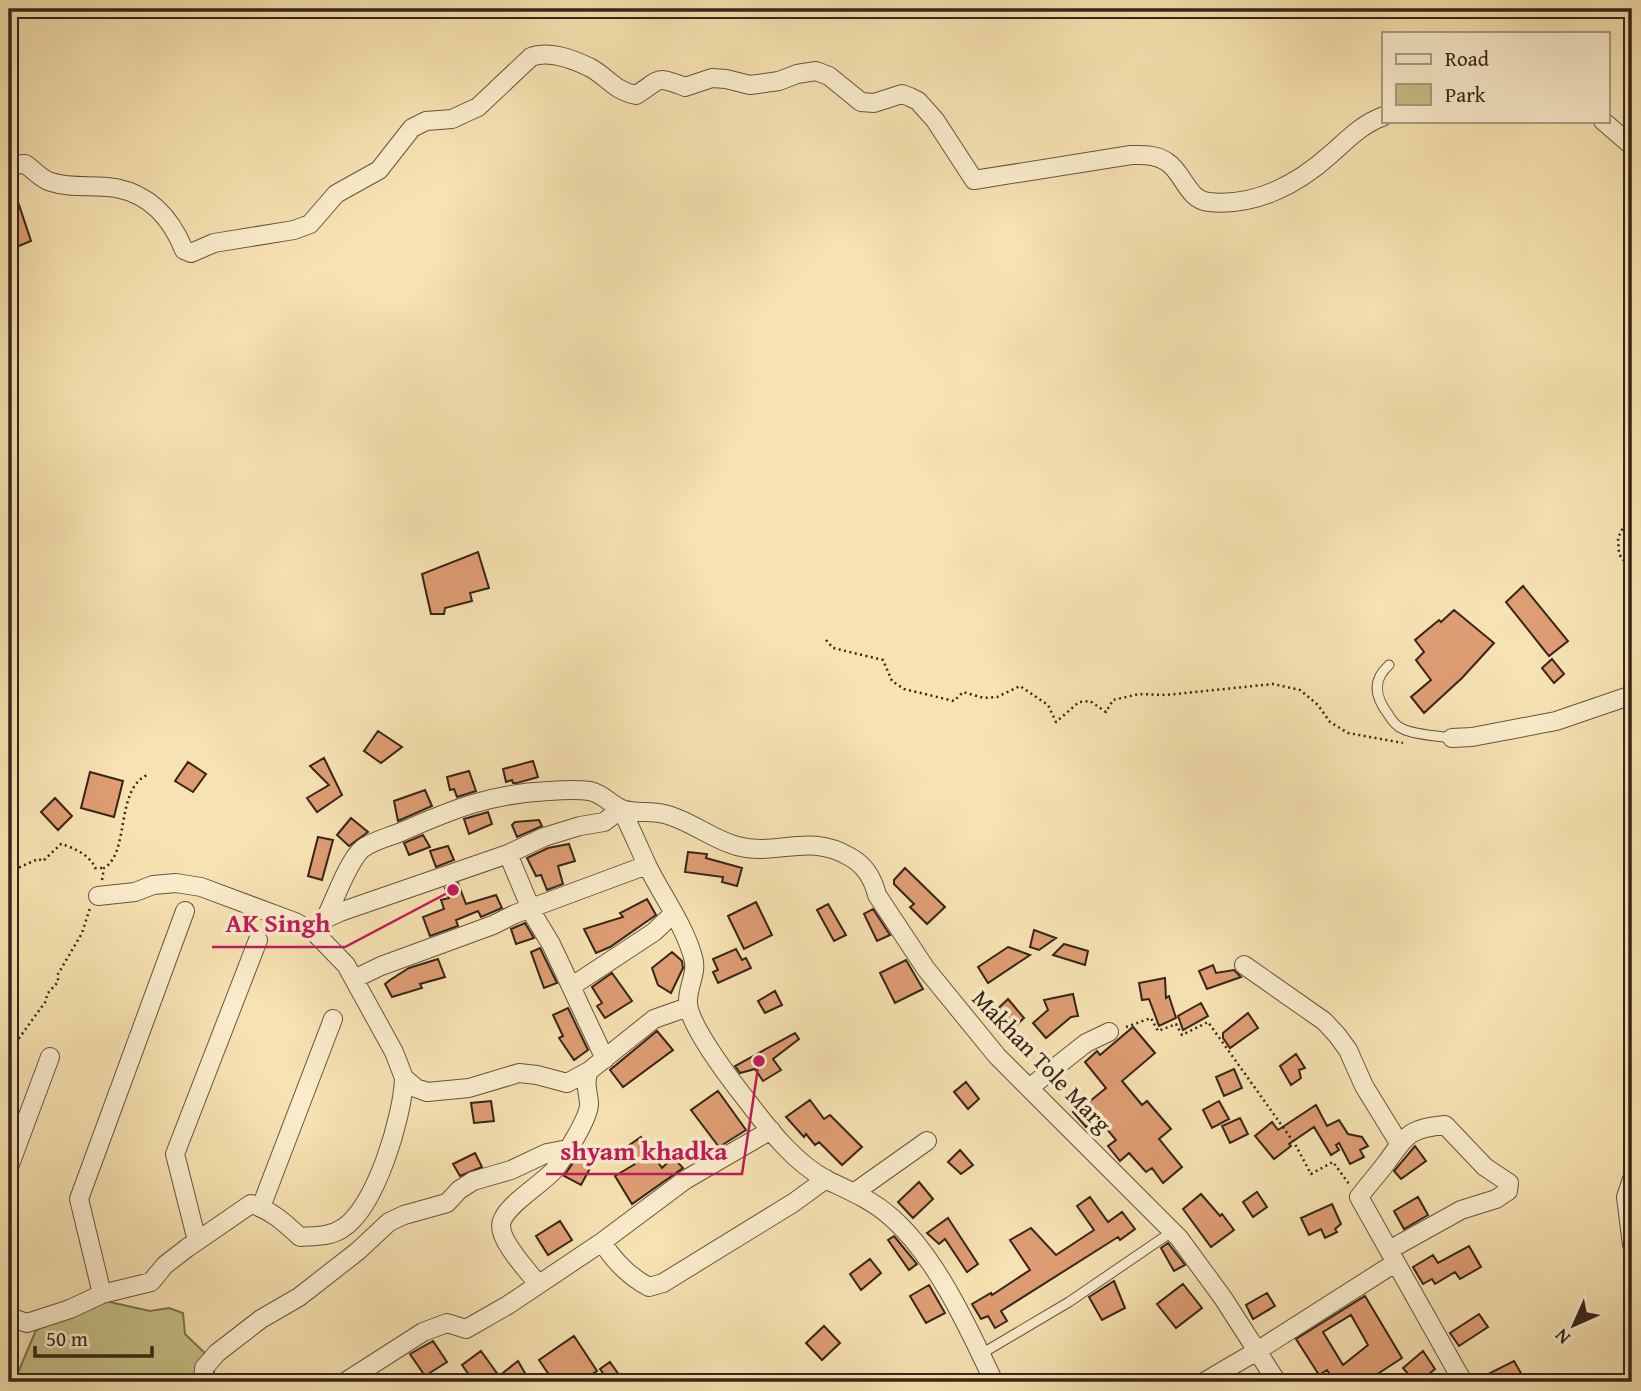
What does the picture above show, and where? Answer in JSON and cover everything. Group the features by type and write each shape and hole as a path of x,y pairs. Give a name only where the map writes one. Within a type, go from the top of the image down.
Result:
{"street":[{"path":"9,165 24,164 47,182 115,188 141,196 162,210 184,250 191,253 214,243 294,230 310,224 336,194 379,170 412,128 426,121 452,118 478,107 531,57 541,53 591,68 625,93 636,95 657,79 665,79 685,87 712,78 750,85 779,81 816,71 829,76 861,102 874,103 902,94 918,101 950,141 974,180 1131,155 1150,155 1167,162 1192,194 1207,202 1245,201 1278,191 1302,177 1357,130 1382,117"},
{"path":"1604,122 1632,146"},
{"path":"1452,738 1556,721 1632,695"},
{"name":"Makhan Tole Marg","path":"320,926 353,861 363,848 452,810 495,796 569,789 599,793 621,809 662,813 737,846 762,848 808,844 833,847 855,859 874,881 877,895 926,969 990,1048 1173,1231 1203,1269 1277,1382"},
{"path":"98,895 135,892 153,885 176,883 201,887 295,922 320,926 508,855 544,837 604,822 621,809 647,865 684,933 694,960 694,978 688,990 688,1007 717,1059 786,1148 826,1179 855,1192 892,1217 920,1249 954,1300 994,1382"},
{"path":"508,855 605,1059"},
{"path":"354,979 381,966 647,865"},
{"path":"102,1294 79,1199 185,911"},
{"path":"572,986 631,948 673,914"},
{"path":"9,1317 27,1323 102,1294 151,1282 165,1265 251,1204 281,1220 300,1237 324,1236 345,1228 369,1199 396,1132 404,1078 394,1052 354,979 320,926"},
{"path":"197,1241 175,1154 258,940"},
{"path":"1244,965 1324,1021 1337,1035 1399,1143"},
{"path":"404,1078 416,1088 427,1092 469,1087 519,1073 567,1083 589,1071 654,1019 688,1007"},
{"path":"261,1207 333,1019"},
{"path":"1029,1088 1086,1043 1109,1032"},
{"path":"9,1167 50,1057"},
{"path":"538,1284 502,1236 500,1223 508,1210 542,1184 568,1149 587,1114 589,1103 586,1081 589,1071"},
{"path":"1204,1382 1256,1351 1392,1256 1461,1210 1496,1199 1508,1191 1509,1183 1486,1167 1445,1125 1429,1126 1411,1133 1399,1143 1359,1197 1392,1256 1463,1382"},
{"path":"345,1382 423,1332 447,1323 466,1329 602,1242 685,1180 771,1130"},
{"path":"855,1192 927,1141"},
{"path":"203,1382 204,1368 217,1353 261,1319 299,1297 358,1251 389,1222 404,1214 439,1207 473,1181 511,1170 547,1153 568,1149"},
{"path":"602,1242 636,1280 649,1287 663,1283 793,1203 826,1179"},
{"path":"1632,1179 1626,1196 1632,1245"}],"lane":[{"path":"1389,665 1378,680 1376,692 1380,704 1393,721 1403,729 1452,738"},
{"path":"981,1354 1069,1302 1173,1231"}],"path":[{"path":"1632,509 1618,538 1619,554 1632,572"},
{"path":"826,640 833,648 883,660 892,681 904,689 940,698 954,701 963,692 984,698 997,697 1020,686 1048,705 1056,722 1079,702 1090,701 1106,712 1113,700 1139,694 1167,695 1273,684 1300,690 1318,705 1330,722 1348,733 1409,744"},
{"path":"9,872 38,859 43,861 61,844 69,846 93,862 95,868 104,868 111,864 131,793 141,778 147,775"},
{"path":"9,1052 46,1001 47,994 58,982 58,974 77,943 92,903 98,895 104,868"},
{"path":"1109,1032 1152,1018 1158,1031 1176,1024 1182,1035 1208,1021 1296,1144 1311,1174 1333,1162 1359,1197"}],"green space":[{"path":"105,1301 150,1311 169,1308 183,1313 185,1334 213,1361 215,1382 14,1382 36,1330"}],"building":[{"path":"9,181 31,241 9,250"},
{"path":"478,552 489,588 470,593 472,601 445,608 444,614 431,614 422,574"},
{"path":"1523,586 1568,641 1549,656 1506,602"},
{"path":"1454,610 1494,643 1462,678 1424,713 1411,697 1431,680 1416,660 1424,652 1415,640"},
{"path":"1552,659 1564,674 1554,683 1542,668"},
{"path":"378,731 402,747 381,763 364,751"},
{"path":"324,758 342,795 317,812 307,798 329,785 310,766"},
{"path":"533,761 538,777 517,783 512,780 506,782 503,769"},
{"path":"188,762 206,774 193,792 175,781"},
{"path":"469,771 476,791 457,797 454,789 450,790 447,777"},
{"path":"90,772 123,781 114,817 81,808"},
{"path":"425,790 432,806 398,821 394,801"},
{"path":"55,798 72,816 58,830 41,812"},
{"path":"488,812 492,824 469,834 464,819"},
{"path":"351,818 368,832 349,846 337,835"},
{"path":"539,820 542,826 517,837 512,825 515,822"},
{"path":"423,835 430,847 409,855 404,843"},
{"path":"318,837 333,840 322,880 308,876"},
{"path":"569,844 575,861 558,866 563,884 547,890 541,875 536,876 527,858 548,848"},
{"path":"448,846 454,860 436,867 430,851"},
{"path":"688,852 707,854 706,858 742,868 737,886 722,882 723,877 685,872"},
{"path":"905,868 945,907 927,924 910,907 914,904 894,884 894,880"},
{"path":"458,883 466,904 496,895 502,908 481,917 478,911 456,920 458,926 430,936 423,917 444,909 441,900 449,898 445,888"},
{"path":"647,899 656,915 610,947 596,953 584,929 623,917 620,913"},
{"path":"756,902 772,935 744,949 728,916"},
{"path":"828,904 846,935 834,941 817,910"},
{"path":"873,909 890,935 877,941 864,914"},
{"path":"525,923 534,938 516,944 511,929"},
{"path":"1034,930 1056,938 1039,950 1030,947"},
{"path":"1064,944 1088,951 1085,965 1053,955"},
{"path":"1008,947 1030,955 988,983 978,967"},
{"path":"540,948 557,983 544,988 531,952"},
{"path":"736,949 742,960 746,958 751,968 718,983 713,972 718,970 713,959"},
{"path":"672,952 682,961 683,968 671,993 658,985 652,968"},
{"path":"438,959 445,977 420,984 422,988 392,997 385,984 409,968"},
{"path":"906,960 923,989 895,1003 880,973"},
{"path":"1213,965 1216,973 1234,970 1241,977 1207,989 1199,971"},
{"path":"612,973 632,1001 605,1018 597,1006 602,1003 592,987"},
{"path":"1165,978 1166,998 1169,996 1176,1018 1159,1026 1149,999 1142,1000 1139,983"},
{"path":"775,991 782,1005 765,1013 758,1001"},
{"path":"1073,994 1078,1016 1071,1017 1046,1038 1033,1023 1048,1010 1044,1000"},
{"path":"1008,999 1024,1018 1006,1035 988,1018"},
{"path":"1201,1003 1208,1016 1183,1030 1178,1016"},
{"path":"568,1008 588,1050 574,1060 559,1038 563,1036 553,1015"},
{"path":"1248,1013 1258,1028 1230,1048 1223,1038 1223,1033"},
{"path":"1133,1027 1155,1053 1122,1081 1142,1105 1147,1101 1171,1129 1159,1139 1182,1167 1163,1183 1152,1168 1146,1172 1129,1153 1120,1161 1108,1146 1116,1140 1097,1117 1086,1127 1073,1112 1106,1088 1085,1062 1097,1051 1100,1055"},
{"path":"657,1031 673,1050 623,1087 610,1070"},
{"path":"795,1033 799,1039 773,1059 781,1070 763,1081 755,1069 740,1073 735,1066"},
{"path":"1296,1054 1305,1068 1299,1070 1301,1078 1291,1085 1280,1066"},
{"path":"1234,1069 1242,1088 1224,1096 1216,1077"},
{"path":"966,1082 979,1099 968,1109 954,1092"},
{"path":"718,1091 746,1130 719,1147 691,1110"},
{"path":"810,1100 824,1119 830,1115 862,1147 842,1165 819,1142 815,1145 806,1134 804,1137 786,1117"},
{"path":"491,1101 494,1121 474,1123 471,1103"},
{"path":"1219,1101 1229,1119 1212,1128 1203,1110"},
{"path":"1316,1105 1327,1126 1339,1120 1348,1134 1362,1137 1368,1146 1360,1150 1364,1157 1350,1164 1339,1143 1336,1145 1339,1150 1331,1155 1314,1127 1289,1144 1291,1146 1274,1159 1255,1136 1272,1122 1278,1130"},
{"path":"1240,1118 1248,1134 1230,1143 1222,1126"},
{"path":"641,1137 662,1168 673,1157 683,1168 632,1204 615,1176 635,1164 625,1148"},
{"path":"1415,1146 1426,1161 1401,1179 1394,1171"},
{"path":"960,1150 973,1165 961,1174 948,1162"},
{"path":"475,1153 482,1167 460,1176 453,1164"},
{"path":"579,1154 594,1161 581,1185 564,1176"},
{"path":"919,1182 933,1199 913,1218 898,1202"},
{"path":"1257,1192 1267,1207 1253,1217 1243,1202"},
{"path":"1201,1194 1234,1230 1211,1247 1183,1209"},
{"path":"1090,1197 1108,1222 1122,1212 1135,1229 1001,1311 1007,1321 995,1328 988,1316 981,1319 972,1304 991,1293 992,1295 1030,1270 1010,1240 1031,1228 1056,1255 1094,1230 1077,1206"},
{"path":"1418,1197 1428,1215 1404,1229 1394,1211"},
{"path":"1332,1204 1341,1224 1335,1229 1337,1232 1325,1238 1321,1229 1309,1235 1301,1218"},
{"path":"948,1218 978,1264 967,1272 945,1239 939,1244 927,1233"},
{"path":"560,1221 572,1240 548,1255 536,1236"},
{"path":"894,1236 917,1264 909,1270 888,1240"},
{"path":"1168,1243 1185,1265 1174,1271 1161,1248"},
{"path":"1469,1246 1481,1267 1460,1279 1455,1272 1435,1284 1432,1279 1423,1284 1413,1267 1433,1255 1438,1263"},
{"path":"870,1259 881,1273 861,1290 850,1274"},
{"path":"1114,1281 1125,1308 1102,1320 1089,1297"},
{"path":"1183,1284 1202,1308 1176,1328 1157,1304"},
{"path":"929,1285 945,1313 926,1323 910,1296"},
{"path":"1267,1293 1275,1306 1253,1319 1246,1305"},
{"path":"1365,1296 1402,1358 1376,1375 1381,1382 1335,1382 1327,1370 1319,1375 1296,1339","holes":["1351,1315 1368,1345 1343,1365 1323,1332"]},
{"path":"1479,1314 1488,1327 1459,1346 1450,1333"},
{"path":"824,1326 840,1343 822,1360 806,1343"},
{"path":"574,1336 597,1371 580,1382 554,1382 539,1360"},
{"path":"433,1341 447,1362 425,1376 410,1354"},
{"path":"481,1351 499,1376 518,1361 526,1375 514,1382 474,1382 462,1365"},
{"path":"1423,1351 1435,1369 1419,1382 1415,1382 1403,1368"},
{"path":"1514,1361 1526,1382 1474,1382 1474,1381"},
{"path":"610,1362 624,1382 609,1382 600,1369"}],"place":[{"name":"AK Singh","path":"453,890"},
{"name":"shyam khadka","path":"759,1061"}]}
